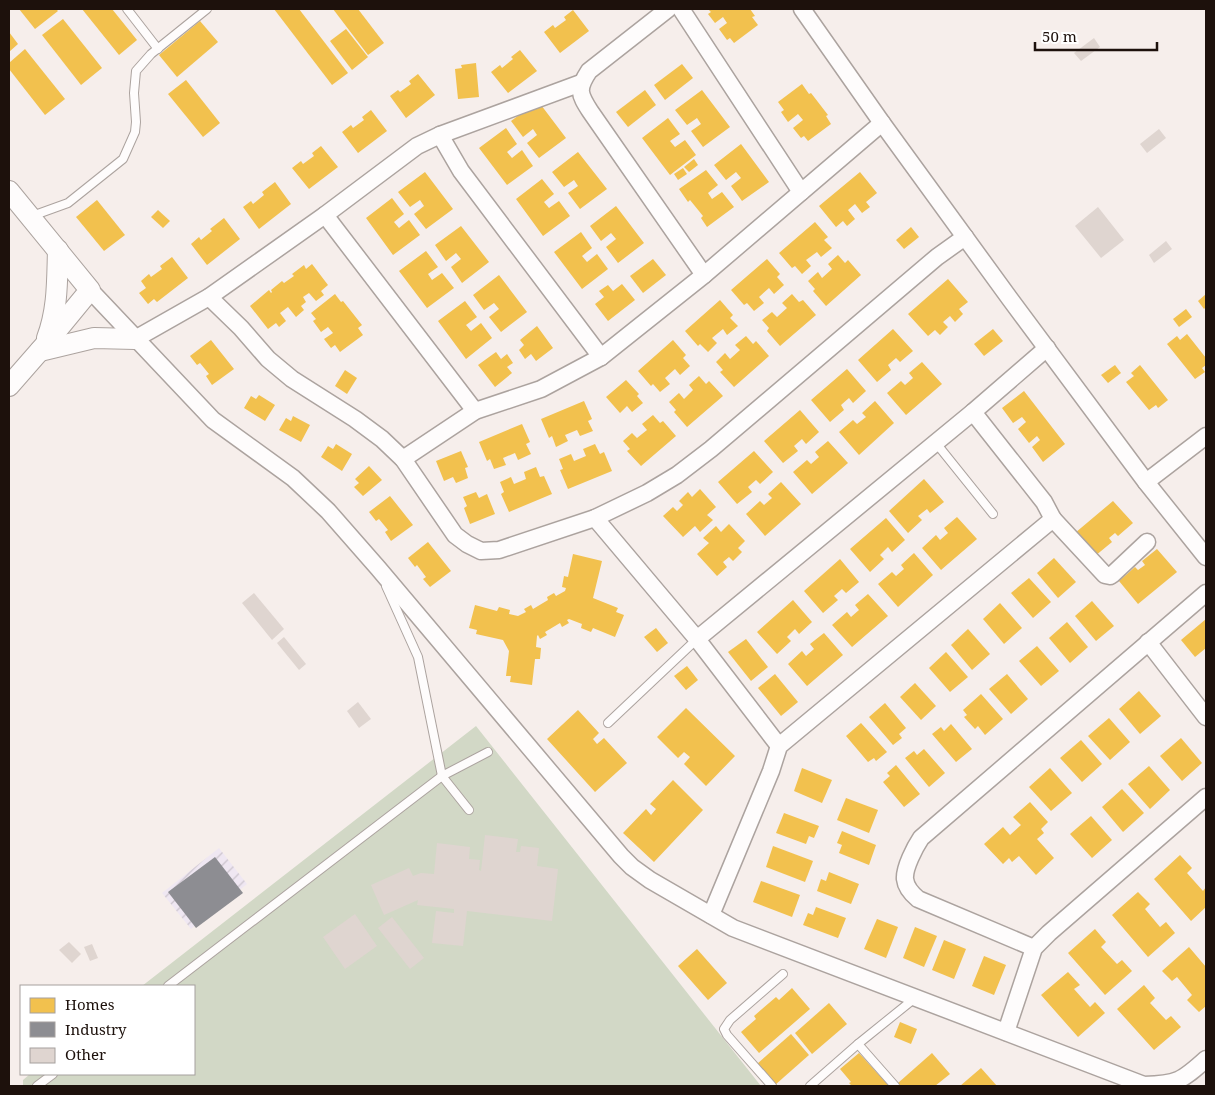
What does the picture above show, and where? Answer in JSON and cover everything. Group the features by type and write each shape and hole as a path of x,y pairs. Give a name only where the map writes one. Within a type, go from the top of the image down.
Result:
{"street":[{"path":"42,349 94,338 135,339 209,297 325,215 417,146 440,135 581,83 589,71 668,9"},
{"path":"681,9 801,192"},
{"path":"802,9 882,124 965,237 1146,482 1206,557"},
{"path":"581,83 582,97 590,111 704,275"},
{"path":"402,459 475,411 541,389 601,357 704,275 882,124"},
{"path":"440,135 461,171 601,357"},
{"path":"9,191 90,290 213,420 293,478 328,511 632,867 650,880 733,928 1006,1032 1124,1082 1144,1085 1164,1085 1175,1082 1186,1077 1206,1059"},
{"path":"325,215 475,411"},
{"path":"209,297 241,328 268,359 292,379 376,434 402,459 455,534 467,544 481,551 499,550 594,518 677,475 719,442 937,257 965,237"},
{"path":"42,349 54,321 58,284 58,250"},
{"path":"9,386 90,290"},
{"path":"697,639 936,443 1047,348"},
{"path":"973,412 1044,502 1053,519 1105,575 1110,576 1113,574 1147,542"},
{"path":"1146,482 1206,436"},
{"path":"594,518 697,639 779,746"},
{"path":"711,915 771,771 779,746 1053,519"},
{"path":"1034,948 918,899 909,890 905,878 915,848 921,838 1206,593"},
{"path":"1148,642 1206,717"},
{"path":"1006,1032 1034,948 1206,797"}],"lane":[{"path":"126,9 158,49"},
{"path":"30,217 68,203 123,160 135,132 134,93 136,71 140,64 207,9"},
{"path":"936,443 993,514"},
{"path":"378,568 418,657 442,776 469,810"},
{"path":"608,723 697,639"},
{"path":"169,985 442,776 488,752"},
{"path":"772,1086 727,1035 724,1029 730,1020 783,974"},
{"path":"810,1086 915,998"},
{"path":"858,1044 895,1086"},
{"path":"37,1086 52,1075"}],"shaded area":[{"path":"219,848 247,884 191,929 162,893"}],"green space":[{"path":"476,726 761,1086 23,1086 23,1080 29,1075 195,1075 195,985 143,985"}],"building: Homes":[{"path":"19,9 56,9 58,11 35,29"},
{"path":"82,9 112,9 137,40 119,55"},
{"path":"274,9 299,9 348,73 332,85"},
{"path":"333,9 358,9 384,43 368,55"},
{"path":"708,9 750,9 755,16 752,17 758,25 734,43 730,38 727,40 719,29 727,23 723,17 715,23 708,14 711,12"},
{"path":"573,10 589,31 560,53 544,32 553,25 555,28 566,20 564,17"},
{"path":"63,19 102,68 81,85 42,35"},
{"path":"200,21 218,42 177,77 159,55"},
{"path":"346,29 368,57 352,70 330,41"},
{"path":"9,32 18,44 9,52"},
{"path":"25,49 65,99 45,115 9,69 9,63"},
{"path":"520,50 537,71 508,93 491,72 500,65 502,68"},
{"path":"476,63 479,97 458,99 455,69 462,68 461,65"},
{"path":"682,64 693,78 665,100 654,85"},
{"path":"418,74 435,95 406,118 390,96 411,84 409,81"},
{"path":"186,80 220,123 203,137 168,94"},
{"path":"802,84 828,115 826,116 831,124 808,141 804,136 801,138 793,128 803,120 798,114 788,122 781,112 784,110 778,102"},
{"path":"645,90 656,105 628,127 616,112"},
{"path":"702,90 730,127 703,147 691,131 701,124 697,118 687,125 675,110"},
{"path":"538,101 566,138 539,158 527,143 537,135 533,129 523,137 511,121"},
{"path":"371,110 387,131 358,153 342,132 351,125 353,128 364,120 362,117"},
{"path":"668,118 680,134 670,141 675,147 685,140 696,155 670,175 642,138"},
{"path":"506,128 517,144 507,152 512,158 522,150 533,166 507,185 479,148"},
{"path":"741,144 769,182 742,201 731,186 741,178 736,172 726,180 714,165"},
{"path":"321,146 338,167 309,189 292,168 301,161 303,164 314,156 312,153"},
{"path":"578,152 607,189 580,209 568,193 578,186 574,180 564,187 552,172"},
{"path":"694,159 698,165 689,172 684,167"},
{"path":"683,168 687,174 678,180 674,174"},
{"path":"706,170 718,185 708,193 712,199 722,192 734,207 707,227 701,218 703,216 690,200 688,202 679,189"},
{"path":"425,172 453,209 426,229 414,214 424,206 420,200 410,207 398,192"},
{"path":"860,172 877,193 866,202 870,207 862,213 855,204 848,210 855,219 847,226 843,221 836,227 819,206"},
{"path":"542,179 554,194 544,202 549,208 559,201 570,216 543,236 516,199"},
{"path":"275,182 291,204 259,229 243,207 251,201 253,204 264,195 262,192"},
{"path":"392,198 404,214 394,222 399,228 409,220 420,235 393,255 366,218"},
{"path":"97,200 125,235 104,251 76,217"},
{"path":"616,206 644,243 618,263 606,247 616,239 611,233 601,241 590,226"},
{"path":"158,210 170,221 163,228 151,217"},
{"path":"224,218 240,239 207,265 191,244 199,237 201,240 212,231 210,229"},
{"path":"815,222 828,237 824,240 832,248 821,257 817,252 806,260 811,266 802,274 795,266 792,268 779,253"},
{"path":"461,226 489,262 462,283 451,267 461,259 456,253 446,261 435,245"},
{"path":"911,227 919,237 904,249 896,240"},
{"path":"581,232 592,248 582,256 587,262 597,254 608,269 582,289 554,252"},
{"path":"426,251 438,267 428,274 432,280 442,273 454,288 427,308 399,271"},
{"path":"838,255 845,263 848,260 861,275 826,306 813,291 815,289 808,281 818,272 822,278 832,269 828,264"},
{"path":"172,257 188,278 157,302 154,299 148,304 139,293 146,288 141,281 149,274 151,277 162,269 160,266"},
{"path":"653,259 666,275 643,293 630,276"},
{"path":"767,259 780,274 777,277 784,285 774,294 769,288 759,297 764,303 754,311 747,303 744,305 731,290"},
{"path":"312,264 328,285 321,291 324,295 316,301 309,293 303,297 306,302 301,306 304,310 296,317 288,307 280,313 286,321 279,327 276,323 268,329 250,306 269,290 271,293 271,290 282,281 284,283 294,276 292,274 304,265 306,269"},
{"path":"499,275 527,312 501,332 489,317 499,309 494,303 484,310 473,295"},
{"path":"948,279 968,302 959,309 963,314 955,322 950,316 943,322 948,327 940,335 935,330 928,336 908,314"},
{"path":"622,284 635,300 608,321 595,304 604,297 599,291 608,285 613,291"},
{"path":"335,294 362,325 358,328 363,335 340,352 335,345 331,348 324,339 333,333 328,327 321,332 313,321 316,319 311,313"},
{"path":"792,294 799,302 803,300 816,315 780,346 767,331 769,328 762,320 772,312 777,317 787,308 782,303"},
{"path":"1206,294 1206,307 1204,309 1198,301"},
{"path":"720,300 733,315 730,318 738,326 727,335 723,329 712,338 717,343 708,352 700,344 698,346 685,331"},
{"path":"465,301 477,317 466,325 471,331 481,323 492,338 466,359 438,321"},
{"path":"1186,309 1192,317 1179,327 1173,319"},
{"path":"537,326 553,348 536,361 531,354 525,359 519,350 524,345 520,340"},
{"path":"893,329 913,351 900,362 896,358 888,365 891,370 877,382 858,360"},
{"path":"993,329 1003,341 984,356 974,344"},
{"path":"1187,334 1206,358 1206,365 1202,368 1205,372 1195,379 1167,344 1177,336 1180,340"},
{"path":"746,336 753,344 756,341 769,356 734,387 720,372 723,370 716,362 725,353 730,359 740,350 735,345"},
{"path":"211,340 234,369 212,385 206,376 209,374 200,363 197,365 190,356"},
{"path":"673,340 686,355 683,358 690,366 680,375 675,369 665,378 670,384 660,392 653,384 651,386 638,371"},
{"path":"496,352 501,359 507,354 513,363 507,367 512,373 495,387 478,365"},
{"path":"922,362 942,384 906,415 887,393 901,381 905,385 913,378 909,373"},
{"path":"1115,365 1121,373 1108,383 1101,375"},
{"path":"1140,365 1168,400 1158,408 1156,405 1149,410 1126,382 1134,376 1131,373"},
{"path":"847,369 866,391 853,403 849,398 841,405 844,410 830,422 811,400"},
{"path":"345,370 357,378 347,394 335,386"},
{"path":"699,376 706,384 709,381 723,396 687,427 674,412 676,410 669,402 679,393 684,399 693,390 689,385"},
{"path":"626,380 639,394 637,396 643,403 632,412 627,406 620,413 606,397"},
{"path":"1024,391 1065,444 1043,462 1032,447 1040,440 1037,436 1029,443 1018,429 1026,422 1022,417 1013,423 1002,408"},
{"path":"259,395 275,405 265,421 244,408 251,396 256,399"},
{"path":"584,401 592,419 588,421 593,431 580,436 577,430 565,435 568,441 556,447 552,436 549,438 541,419"},
{"path":"875,401 894,423 859,455 839,432 853,420 857,424 866,417 862,413"},
{"path":"800,410 819,432 806,444 802,439 794,446 798,451 783,463 764,441"},
{"path":"653,415 660,423 663,421 676,436 641,466 627,451 630,449 623,441 632,433 637,438 647,430 642,424"},
{"path":"293,416 310,425 301,442 279,430 286,418 291,421"},
{"path":"522,424 530,442 526,444 531,454 518,460 515,453 503,458 506,465 494,469 490,459 487,461 479,442"},
{"path":"828,441 848,463 812,494 793,472 807,460 811,464 819,457 815,452"},
{"path":"336,444 352,454 342,471 321,457 328,446 333,449"},
{"path":"595,444 600,454 604,452 612,471 568,489 560,470 563,469 559,459 571,454 574,461 586,456 583,449"},
{"path":"461,451 468,467 465,468 468,478 456,483 453,477 444,481 436,461"},
{"path":"754,451 773,472 760,484 756,480 748,487 752,492 737,504 718,482"},
{"path":"369,466 382,480 363,496 354,487 359,483 355,479"},
{"path":"536,467 540,477 544,476 552,494 509,512 501,494 504,492 500,482 511,477 514,484 526,479 524,472"},
{"path":"924,479 944,502 930,513 927,509 918,516 922,520 908,533 889,511"},
{"path":"781,482 801,504 765,536 746,514 760,501 764,505 772,498 768,494"},
{"path":"700,489 716,507 707,515 713,520 700,532 695,526 683,537 663,516 673,507 677,511 683,505 679,501 688,492 692,497"},
{"path":"476,492 479,498 487,494 495,514 470,524 464,508 467,506 463,497"},
{"path":"390,496 413,525 391,541 385,532 388,530 379,519 376,521 369,512"},
{"path":"1113,501 1133,523 1118,536 1115,533 1109,538 1112,542 1095,556 1075,533"},
{"path":"957,517 977,539 941,570 922,548 936,535 940,540 948,533 944,528"},
{"path":"886,518 905,540 892,552 888,547 880,555 884,559 870,572 850,549"},
{"path":"729,524 745,541 738,548 742,552 733,561 729,557 723,562 727,567 717,576 697,554 709,543 703,538 716,526 721,532"},
{"path":"428,542 451,571 430,587 423,579 426,577 417,565 415,567 408,558"},
{"path":"1157,549 1177,572 1138,604 1119,581 1135,567 1138,570 1145,565 1142,561"},
{"path":"914,553 933,575 898,607 878,584 892,572 896,576 904,569 901,565"},
{"path":"573,554 602,561 593,598 618,608 616,612 624,615 615,637 593,628 591,632 581,628 582,624 569,619 567,620 569,623 562,627 560,623 545,632 547,635 540,639 537,636 536,647 541,648 540,659 535,659 532,685 510,682 511,676 506,676 509,651 503,640 476,634 477,630 469,628 475,605 497,611 499,607 510,610 509,614 518,616 526,612 524,609 531,605 533,609 548,600 547,597 554,593 556,596 565,591 566,588 562,587 564,576 568,577"},
{"path":"1054,558 1076,582 1058,598 1037,573"},
{"path":"840,559 859,582 846,593 842,589 834,596 838,600 823,613 804,591"},
{"path":"1029,578 1051,602 1033,618 1011,593"},
{"path":"868,594 888,616 852,647 832,625 847,612 851,617 859,610 855,605"},
{"path":"793,600 812,622 799,634 795,629 787,637 791,641 777,654 757,632"},
{"path":"1092,601 1114,626 1096,641 1075,616"},
{"path":"1000,603 1022,628 1004,644 983,619"},
{"path":"1206,619 1206,648 1195,657 1181,640"},
{"path":"1067,622 1088,647 1070,663 1049,638"},
{"path":"656,628 668,643 657,652 644,637"},
{"path":"968,629 990,654 972,670 951,645"},
{"path":"824,633 843,655 807,686 788,664 802,651 806,656 814,649 810,644"},
{"path":"746,639 768,667 751,681 728,652"},
{"path":"1037,646 1059,671 1041,686 1019,661"},
{"path":"946,652 968,677 950,692 929,668"},
{"path":"687,666 698,680 686,690 674,676"},
{"path":"775,674 798,702 781,716 758,688"},
{"path":"1007,674 1028,699 1011,714 989,689"},
{"path":"915,683 936,706 921,720 900,697"},
{"path":"1139,691 1161,716 1140,734 1119,709"},
{"path":"981,694 1003,719 985,735 978,726 975,729 964,717 967,715 963,710"},
{"path":"885,703 906,728 899,734 902,738 893,745 869,717"},
{"path":"686,708 735,756 706,786 684,764 690,757 684,752 678,758 657,737"},
{"path":"578,710 599,733 593,739 597,744 604,738 627,763 595,792 547,739"},
{"path":"1109,718 1130,742 1110,760 1088,736"},
{"path":"861,723 887,752 876,761 874,758 868,762 846,736"},
{"path":"951,724 972,749 956,762 932,734 941,727 944,731"},
{"path":"1181,738 1202,763 1182,781 1160,756"},
{"path":"1081,740 1102,764 1082,782 1060,758"},
{"path":"924,749 945,773 929,787 905,758 914,751 917,755"},
{"path":"896,765 920,794 904,807 883,782 890,776 887,773"},
{"path":"1149,766 1170,790 1150,809 1128,784"},
{"path":"802,768 832,780 822,803 794,791"},
{"path":"1050,768 1072,793 1051,811 1029,787"},
{"path":"673,780 703,810 654,862 623,833 646,809 651,815 656,809 650,804"},
{"path":"1122,789 1144,813 1123,832 1102,807"},
{"path":"846,798 878,810 869,833 837,820"},
{"path":"1030,802 1048,822 1041,829 1044,833 1037,839 1054,858 1036,875 1019,856 1012,862 1009,858 1003,864 984,844 1003,827 1010,835 1021,825 1013,817"},
{"path":"784,813 819,826 814,838 809,836 806,844 776,833"},
{"path":"1091,816 1112,840 1092,858 1070,834"},
{"path":"842,831 876,845 869,865 839,853 842,845 837,843"},
{"path":"773,846 813,861 805,882 766,867"},
{"path":"1180,855 1192,868 1187,873 1203,891 1206,887 1206,907 1191,921 1154,879"},
{"path":"829,872 859,884 851,904 817,891 821,879 826,881"},
{"path":"761,881 800,895 792,917 753,902"},
{"path":"1138,892 1150,904 1145,909 1160,927 1166,922 1175,933 1148,957 1112,915"},
{"path":"816,907 846,918 838,938 803,925 808,913 813,915"},
{"path":"877,919 898,927 886,958 864,949"},
{"path":"915,927 937,936 924,967 903,958"},
{"path":"1095,929 1106,942 1101,947 1117,964 1122,960 1132,971 1105,995 1068,953"},
{"path":"944,940 966,949 954,979 932,970"},
{"path":"1189,947 1206,967 1206,1006 1199,1012 1187,1000 1192,995 1177,977 1172,981 1162,971"},
{"path":"697,949 727,983 708,1000 678,966"},
{"path":"984,956 1006,965 994,995 972,986"},
{"path":"1068,972 1080,985 1074,989 1090,1007 1095,1002 1105,1013 1078,1037 1041,995"},
{"path":"1144,985 1155,998 1150,1003 1166,1020 1171,1016 1181,1027 1154,1050 1117,1009"},
{"path":"792,988 810,1009 759,1053 741,1032 756,1019 754,1016 776,997 779,1000"},
{"path":"829,1003 847,1024 812,1054 795,1033"},
{"path":"900,1022 917,1029 911,1044 894,1037"},
{"path":"791,1034 809,1055 775,1085 757,1064"},
{"path":"859,1053 889,1086 852,1086 849,1083 851,1082 840,1069"},
{"path":"932,1053 950,1074 935,1086 901,1086 898,1083"},
{"path":"981,1068 997,1086 960,1086"}],"building: Industry":[{"path":"215,857 243,893 196,928 168,892"}],"building: Other":[{"path":"1094,38 1100,47 1081,61 1074,53"},
{"path":"1159,129 1166,138 1147,153 1140,144"},
{"path":"1098,207 1124,240 1101,258 1075,226"},
{"path":"1166,241 1172,249 1154,263 1149,255"},
{"path":"254,593 284,629 272,640 242,603"},
{"path":"284,637 306,664 299,670 277,643"},
{"path":"358,702 371,719 359,728 347,711"},
{"path":"485,835 518,839 516,852 520,852 521,846 539,848 537,866 558,869 552,921 467,911 463,946 432,943 436,911 454,913 454,909 417,905 418,900 384,915 371,885 409,868 413,876 421,873 434,874 437,843 470,847 469,859 480,860 479,870 481,871"},
{"path":"355,914 377,946 345,969 323,937"},
{"path":"392,917 424,958 410,969 378,928"},
{"path":"69,942 81,954 72,963 59,950"},
{"path":"92,944 98,958 90,961 84,947"}]}
